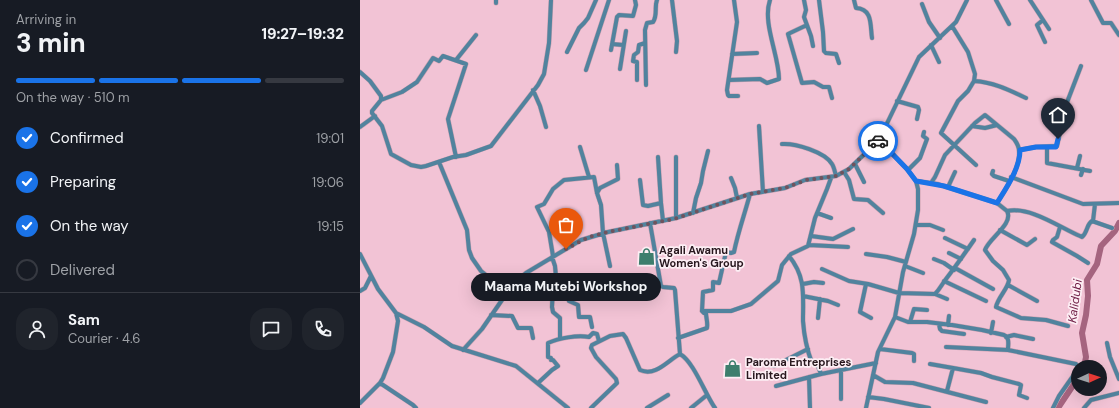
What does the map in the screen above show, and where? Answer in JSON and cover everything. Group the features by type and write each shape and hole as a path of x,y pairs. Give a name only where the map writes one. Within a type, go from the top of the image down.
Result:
{"street":[{"path":"456,157 448,119 467,65 466,64 443,56 439,61 433,58 417,82 402,92 381,100 372,111 382,126 389,149 394,157 421,167 466,155 490,146 542,79 546,69 549,43 551,0"},
{"path":"567,52 579,28 588,18 596,0"},
{"path":"586,70 609,0"},
{"path":"610,50 618,15 633,16 636,5 635,0"},
{"path":"646,85 644,43 646,24 655,20 656,11 654,7 657,0"},
{"path":"672,0 677,41 676,52"},
{"path":"734,0 737,22 727,86 728,95 738,96"},
{"path":"729,80 760,79 767,83 780,79 769,22 768,7 770,0"},
{"path":"804,0 806,10 804,17 813,46"},
{"path":"819,0 824,51 826,53 836,54 839,63"},
{"path":"854,0 856,8 863,8 868,13 872,38"},
{"path":"463,350 476,336 513,284 526,273 581,240 603,233 676,218 736,198 785,188 806,180 831,178 844,172 855,164 879,140 919,57 952,26 961,13 967,0"},
{"path":"996,0 1008,24"},
{"path":"1030,0 1049,29"},
{"path":"1091,0 1103,23 1111,23 1119,35"},
{"path":"922,4 929,22 940,38"},
{"path":"1043,20 1037,25 1045,42"},
{"path":"807,26 790,32 788,35 802,83 814,82 823,87 829,87 832,98"},
{"path":"952,26 968,52 975,73 974,81 968,91 958,101 941,132 976,165"},
{"path":"620,69 626,31"},
{"path":"456,60 476,35"},
{"path":"637,80 637,62 633,61 634,55 638,52 640,45 644,43"},
{"path":"612,44 623,45"},
{"path":"931,45 939,62"},
{"path":"732,54 757,53"},
{"path":"1020,150 1057,146 1066,105 1080,66"},
{"path":"360,72 370,81 380,94 381,100"},
{"path":"974,81 986,82 1001,86 1026,98"},
{"path":"533,90 540,106 546,127"},
{"path":"897,101 918,107 919,110 917,119"},
{"path":"931,183 944,157 985,114 1014,139 1020,150 1018,162 997,203"},
{"path":"360,127 375,116"},
{"path":"972,126 985,128 996,124"},
{"path":"759,126 763,192"},
{"path":"908,170 921,155 927,139 922,136 924,132"},
{"path":"866,408 880,349 895,317 899,293 916,225 918,189 916,181 908,170 879,140"},
{"path":"782,144 798,145 817,152 832,164 836,176"},
{"path":"1046,146 1047,163 1090,171"},
{"path":"580,147 589,177"},
{"path":"693,213 708,151"},
{"path":"1076,168 1080,156"},
{"path":"676,157 676,218"},
{"path":"658,158 663,221"},
{"path":"439,162 465,225 469,250 472,258 484,274 513,284"},
{"path":"855,164 864,182"},
{"path":"597,193 600,188 618,179 617,165"},
{"path":"1081,175 1083,169"},
{"path":"993,170 992,174 994,176 1010,179 1081,204 1119,203"},
{"path":"844,172 849,180 854,199 868,200 883,213"},
{"path":"948,187 955,172"},
{"path":"560,338 560,318 553,312 552,307 553,287 556,277 555,266 548,232 537,207 544,204 553,189 562,182 589,177 595,178 597,193 602,205 603,233 610,266"},
{"path":"731,178 735,188 736,198"},
{"path":"702,311 731,311 751,304 778,281 782,265 789,256 809,245 817,213 831,178"},
{"path":"640,180 643,205 648,206 661,203"},
{"path":"916,181 948,187 997,203 1006,211 1008,218 985,249 985,252 1003,270 1009,280 1008,285 1000,296 995,307 1021,318 1046,320 1068,326"},
{"path":"702,311 703,292 713,290 713,282 719,283 726,252 734,252 737,234 742,223 750,194"},
{"path":"1006,211 1014,210 1035,215 1082,237 1087,225 1093,221 1095,204"},
{"path":"817,213 831,218"},
{"path":"1093,221 1112,228"},
{"path":"650,223 661,286 674,288 676,290 680,354 692,368 715,408"},
{"path":"916,225 930,226 943,230"},
{"path":"1060,227 1057,236 1052,240 1052,242 1088,263"},
{"path":"811,236 833,239 853,229"},
{"path":"1000,230 1027,245 1035,239"},
{"path":"945,238 968,249"},
{"path":"935,294 974,240"},
{"path":"809,245 848,247"},
{"path":"949,253 961,259"},
{"path":"360,254 385,299 396,313 398,321 393,352 380,383 360,403"},
{"path":"866,254 887,257 906,264 923,273"},
{"path":"789,256 799,270 803,284 803,322 808,349 812,363 818,366 821,374"},
{"path":"934,259 993,289"},
{"path":"822,269 849,281 899,293 935,294 947,299"},
{"path":"360,291 364,288 371,276"},
{"path":"556,277 562,283 569,301 578,306 579,317 590,317 592,327"},
{"path":"944,281 986,301"},
{"path":"803,284 814,282 822,283"},
{"path":"866,284 860,312 871,318"},
{"path":"1008,285 1037,301"},
{"path":"803,296 820,299 838,305"},
{"path":"818,318 820,299"},
{"path":"910,322 914,309 927,310"},
{"path":"678,338 707,328 708,324 706,313 702,311"},
{"path":"396,313 424,327 446,343 463,350 511,364 523,371 563,406 568,408"},
{"path":"491,315 512,316 518,328 531,328 533,338"},
{"path":"948,325 949,316"},
{"path":"895,317 910,322 948,325 982,330 1006,337 1014,335 1033,339"},
{"path":"991,333 993,322"},
{"path":"939,324 942,331 964,334"},
{"path":"538,384 558,366 555,361 548,357 547,345 549,342 560,338 582,336 589,337 593,333 597,334 600,341"},
{"path":"591,408 617,383 616,379 596,357 591,348 592,345 610,336 622,334 626,338 640,370 644,372 654,371 680,354"},
{"path":"1006,337 1008,340 1008,350"},
{"path":"1107,343 1110,357 1119,379"},
{"path":"946,348 1008,350 1071,363"},
{"path":"774,366 808,349"},
{"path":"880,349 912,353 914,354 914,361"},
{"path":"776,386 821,374 876,363"},
{"path":"930,364 981,373 1016,383 1020,385 1019,395 1027,398"},
{"path":"946,391 953,368"},
{"path":"840,399 841,371"},
{"path":"873,374 885,382 914,383 986,402"},
{"path":"809,377 810,408"},
{"path":"1053,408 1071,378"},
{"path":"380,383 416,408"},
{"path":"1084,408 1091,400 1119,393"},
{"path":"648,408 668,395"},
{"path":"691,408 707,395"},
{"path":"868,397 929,408"}],"waterway":[{"name":"Kalidubi","path":"1085,360 1082,333 1088,296 1087,280 1097,264 1101,246 1115,231 1119,223"},
{"name":"Kalidubi","path":"1058,408 1071,388"}],"way so far":[{"path":"566,249 589,237 674,219 750,194 785,188 810,179 831,178 849,169 878,141"}],"place":[{"name":"Maama Mutebi Workshop","path":"566,249"},
{"name":"Agali Awamu Women's Group","path":"646,256"},
{"name":"Paroma Entreprises Limited","path":"733,368"}],"route":[{"path":"878,141 879,140 907,169 916,181 937,184 997,203 1018,162 1020,150 1044,146 1056,147 1058,139"}]}
